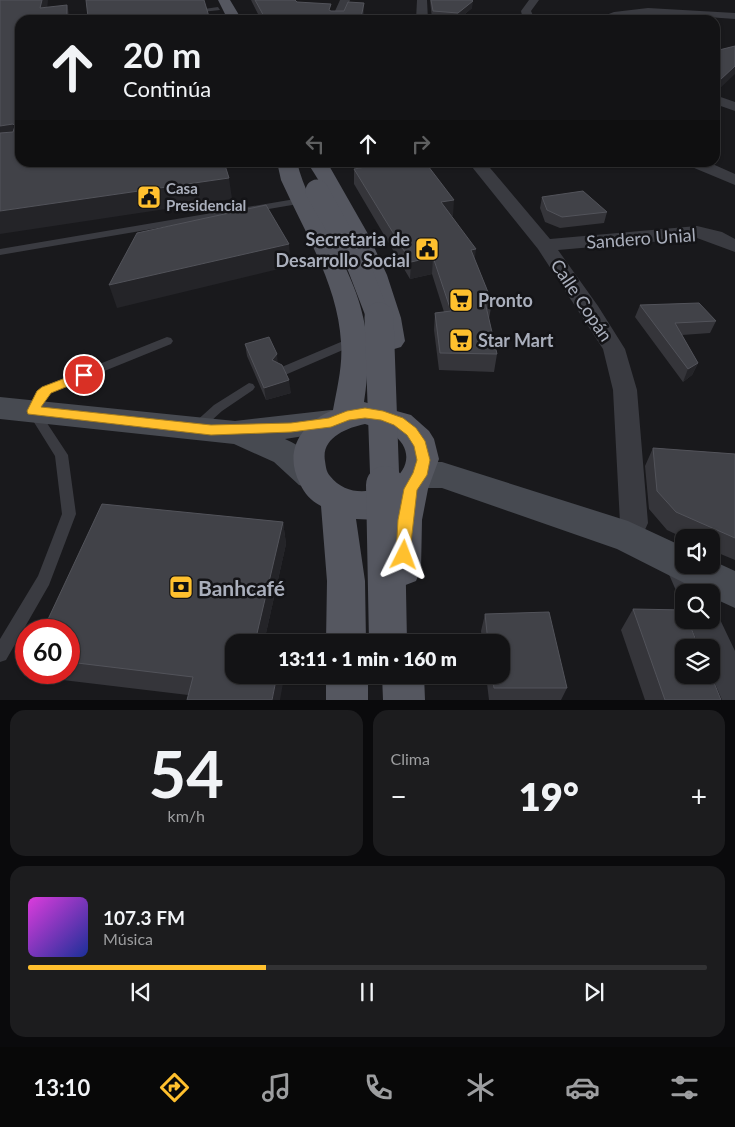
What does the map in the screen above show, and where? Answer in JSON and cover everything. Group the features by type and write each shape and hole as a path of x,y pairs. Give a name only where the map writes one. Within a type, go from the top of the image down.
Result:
{"main road":[{"path":"288,167 291,180 308,176"},
{"path":"308,176 343,290 355,340 354,371 339,419"},
{"path":"308,176 352,225 379,280 389,315 412,458 404,538 403,634"},
{"path":"308,176 359,264 370,287 378,316 387,523 388,634"},
{"path":"365,413 383,415 412,458 396,499 377,505 357,506 337,500 322,490 311,476 308,461 310,446 318,433 339,419 365,413"},
{"path":"337,500 346,581 346,634"},
{"path":"347,684 347,700"},
{"path":"388,684 388,700"},
{"path":"403,684 404,700"}],"street":[{"path":"339,15 345,0"},
{"path":"422,0 422,15"},
{"path":"527,15 526,11 534,0"},
{"path":"625,15 647,13 706,15"},
{"path":"720,15 735,16"},
{"path":"720,101 735,107"},
{"name":"Calle Copán","path":"480,167 545,245 606,333 620,367 625,390 634,523"},
{"path":"705,167 735,180"},
{"name":"Sandero Unial","path":"545,245 697,232 715,236 735,246"},
{"path":"0,408 238,433 271,445 286,453 311,476"},
{"path":"203,430 273,429 339,419"},
{"path":"412,458 441,458 634,523 675,554"},
{"path":"412,458 442,475 628,537 675,559"},
{"path":"720,573 735,576"},
{"path":"705,574 735,590"},
{"path":"708,629 735,689"}],"lane":[{"path":"193,11 220,7"},
{"path":"0,252 308,176"},
{"path":"281,372 355,340"},
{"path":"0,654 44,580 69,514 61,454 33,411 42,394 46,390 167,341"},
{"path":"203,430 218,408 249,387"}],"building":[{"path":"0,0 42,0 40,8 67,5 67,15 15,15 15,126 13,124 0,126"},
{"path":"86,0 204,0 208,15 106,15 88,15"},
{"path":"255,0 295,0 297,2 331,4 329,10 331,11 344,11 348,2 364,3 362,15 263,15"},
{"path":"431,0 473,1 458,13 433,11"},
{"path":"735,46 735,66 720,80 720,50"},
{"path":"15,126 15,167 226,167 229,178 0,211 0,133 13,132"},
{"path":"365,167 429,167 454,200 441,202 476,249 471,250 492,302 485,302 497,354 440,353 435,313 451,311 433,257 411,262 354,169"},
{"path":"583,191 607,212 562,217 547,210 542,197"},
{"path":"266,205 289,244 109,285 137,233"},
{"path":"699,303 716,321 675,323 698,363 688,369 640,305"},
{"path":"269,337 277,354 272,360 282,365 289,380 264,388 245,344"},
{"path":"653,448 735,454 735,538 720,531 720,529 715,529 676,512 657,491"},
{"name":"Banhcafé","path":"102,504 283,522 257,634 225,634 225,684 275,684 272,700 187,700 193,677 80,663 80,619 48,619"},
{"path":"633,609 675,610 675,629 692,629 695,639 675,639 675,684 715,684 721,700 665,700"},
{"path":"549,612 567,688 494,688 493,684 510,684 510,634 487,634 485,614"}],"place":[{"name":"Casa Presidencial","path":"149,197"},
{"name":"Secretaria de Desarrollo Social","path":"427,249"},
{"name":"Pronto","path":"461,300"},
{"name":"Star Mart","path":"461,340"},
{"name":"Banhcafé","path":"181,587"}],"route":[{"path":"84,375 46,390 33,411 211,430 291,428 331,422 347,415 365,413 383,415 399,422 412,432 420,445 423,460 420,475 411,489 405,520 404,555"}]}
